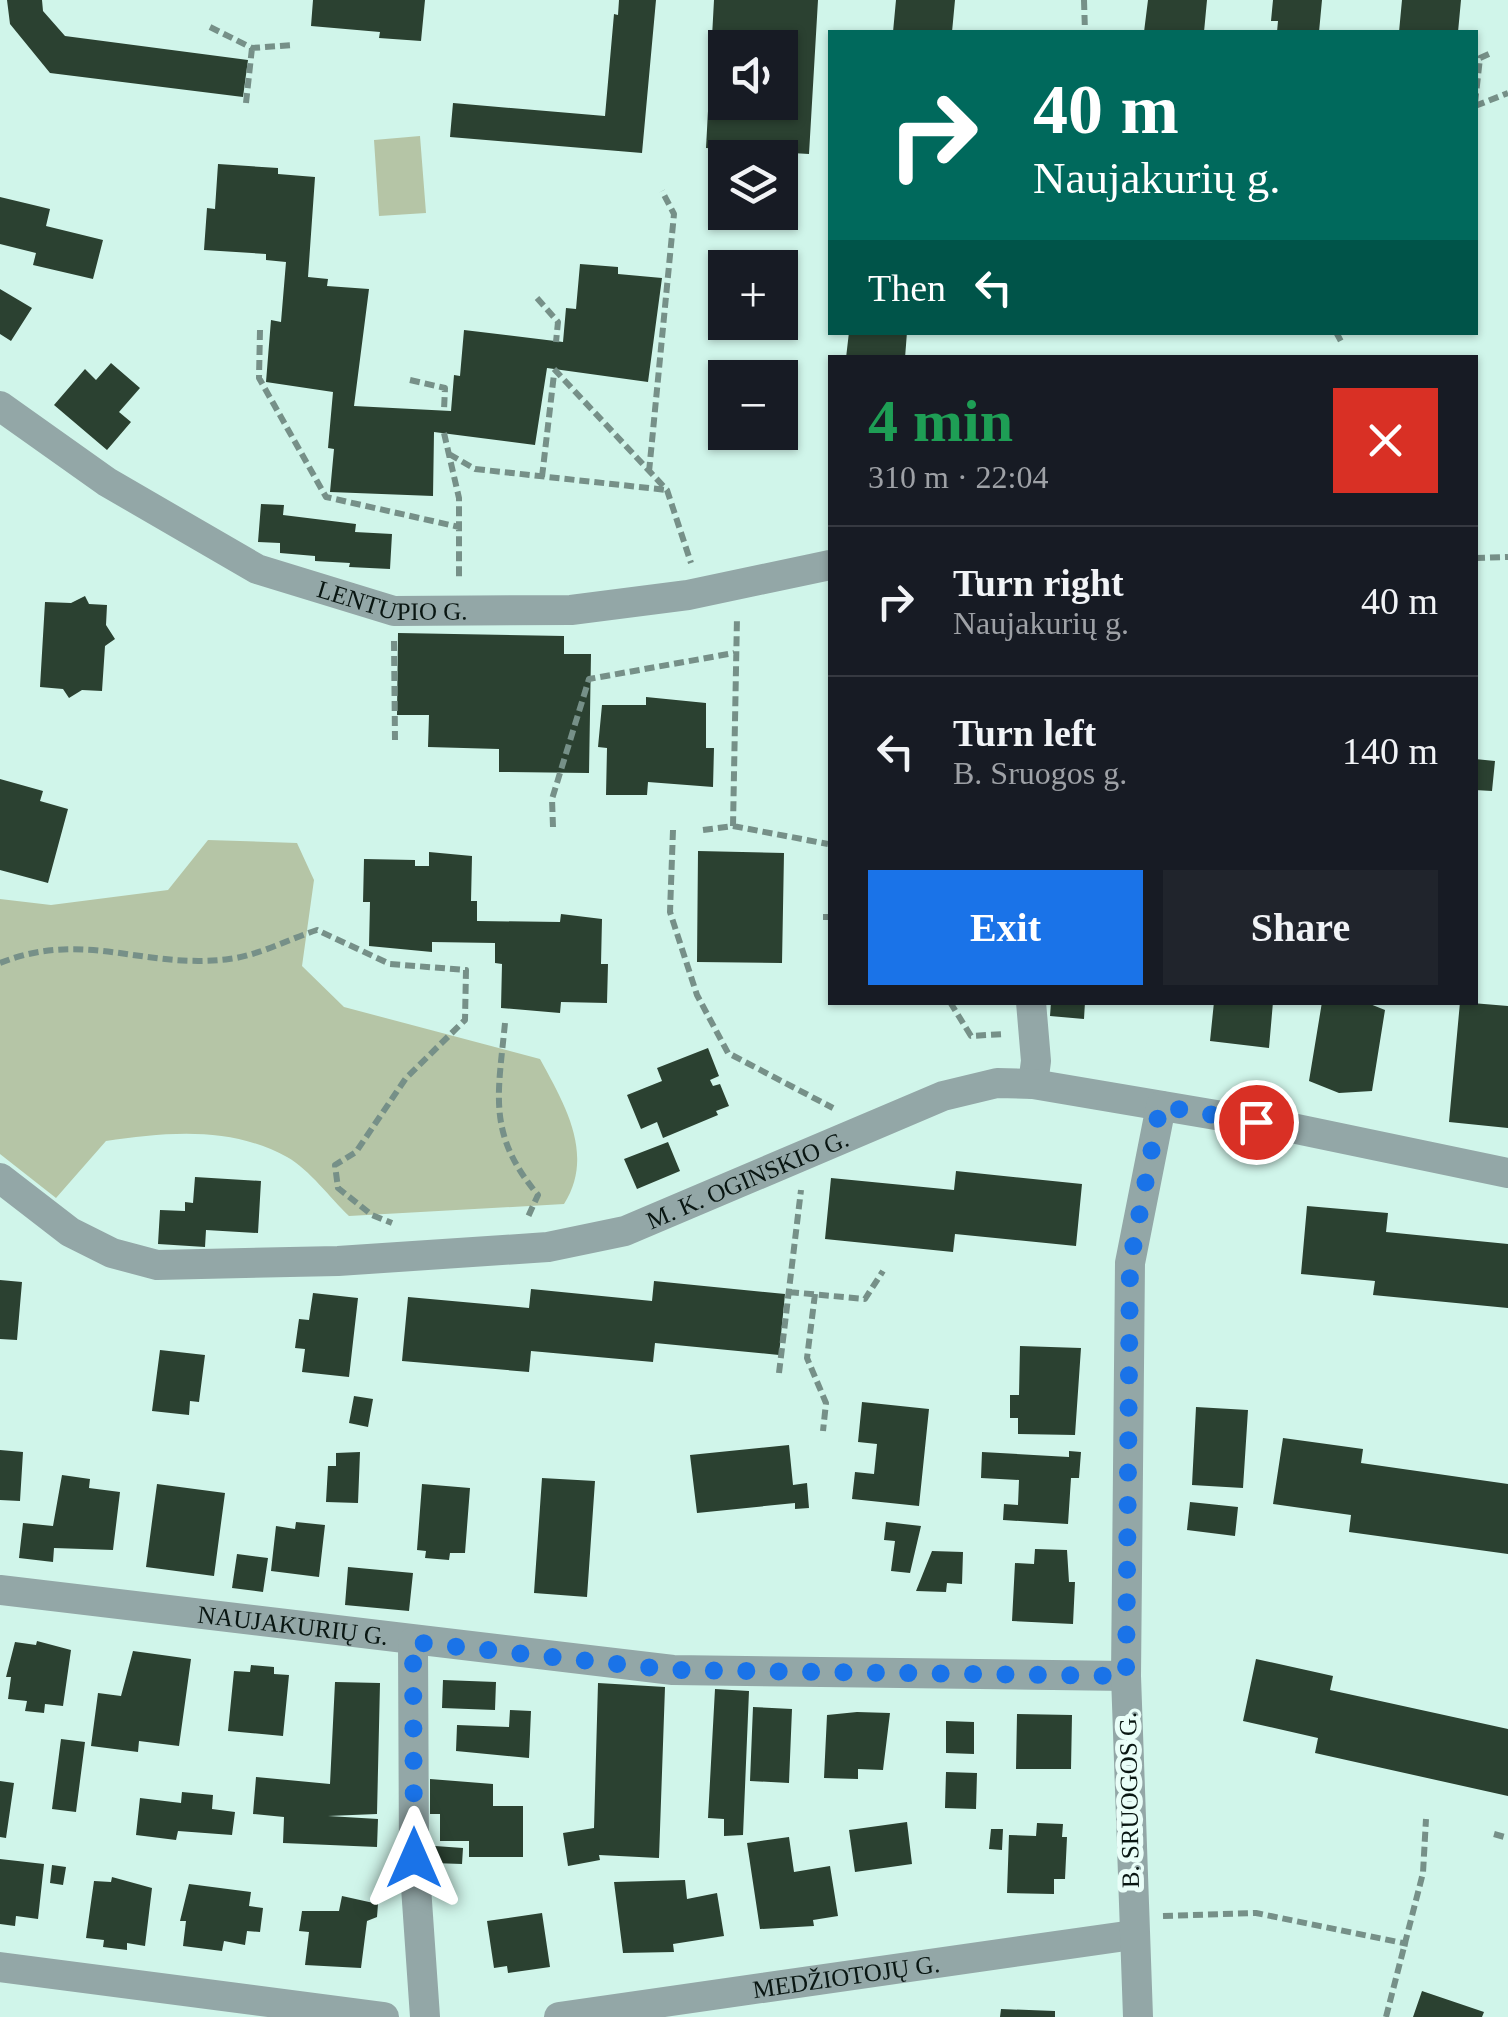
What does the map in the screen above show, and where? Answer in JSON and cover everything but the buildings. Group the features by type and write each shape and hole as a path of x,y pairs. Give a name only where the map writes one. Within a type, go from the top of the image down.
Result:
{"street":[{"name":"LENTUPIO G.","path":"0,406 107,482 256,570 394,611 572,610 702,592 828,565"},
{"path":"1032,1005 1036,1032 1033,1084"},
{"name":"M. K. OGINSKIO G.","path":"0,1178 70,1232 112,1253 157,1265 424,1256 535,1248 593,1241 625,1231 969,1088 1033,1084 1508,1173"},
{"name":"B. SRUOGOS G.","path":"1138,2017 1126,1676 1130,1264 1160,1106"},
{"name":"NAUJAKURIŲ G.","path":"0,1590 673,1670 1126,1676"},
{"path":"413,1642 414,1858 426,2017"},
{"name":"MEDŽIOTOJŲ G.","path":"560,2017 1132,1926"},
{"path":"0,1967 384,2017"}],"path":[{"path":"1084,0 1085,30"},
{"path":"210,27 252,48 293,45"},
{"path":"246,103 252,48"},
{"path":"1478,77 1480,58 1489,54"},
{"path":"1478,104 1508,93"},
{"path":"649,472 674,214 662,191"},
{"path":"536,298 558,322 556,342"},
{"path":"260,330 259,378 326,497 460,527"},
{"path":"1338,335 1343,346"},
{"path":"542,477 554,371 667,490 702,592"},
{"path":"410,380 445,388 444,410"},
{"path":"444,433 460,498 459,612"},
{"path":"449,454 475,470 667,490"},
{"path":"1478,558 1508,557"},
{"path":"733,826 734,654 739,584"},
{"path":"394,611 395,740"},
{"path":"553,827 552,799 589,679 734,654"},
{"path":"703,830 733,826 828,844"},
{"path":"672,830 670,912 697,995 728,1053 870,1127"},
{"path":"0,963 45,947 104,948 131,958 230,959 317,930 390,964 466,970 465,1020 406,1078 356,1152 335,1165 338,1188 372,1216 425,1242 424,1256"},
{"path":"952,1005 972,1036 1009,1034"},
{"path":"505,1022 497,1105 512,1165 538,1195 526,1224 526,1234 535,1248"},
{"path":"780,1373 806,1155"},
{"path":"789,1292 865,1300 883,1271"},
{"path":"815,1294 807,1358 826,1403 823,1431"},
{"path":"1386,2017 1408,1944 1423,1872 1426,1819"},
{"path":"1494,1834 1508,1838"},
{"path":"1132,1926 1256,1913 1408,1944"}],"green space":[{"path":"420,136 426,213 379,216 374,140"},
{"path":"208,840 297,843 314,880 302,966 344,1007 540,1059 567,1112 577,1149 573,1186 564,1204 349,1216 287,1157 244,1140 198,1134 106,1141 56,1198 0,1154 0,899 51,905 168,890"}],"route":[{"path":"414,1858 413,1642 673,1670 1126,1676 1130,1264 1160,1106 1256,1122"}]}
